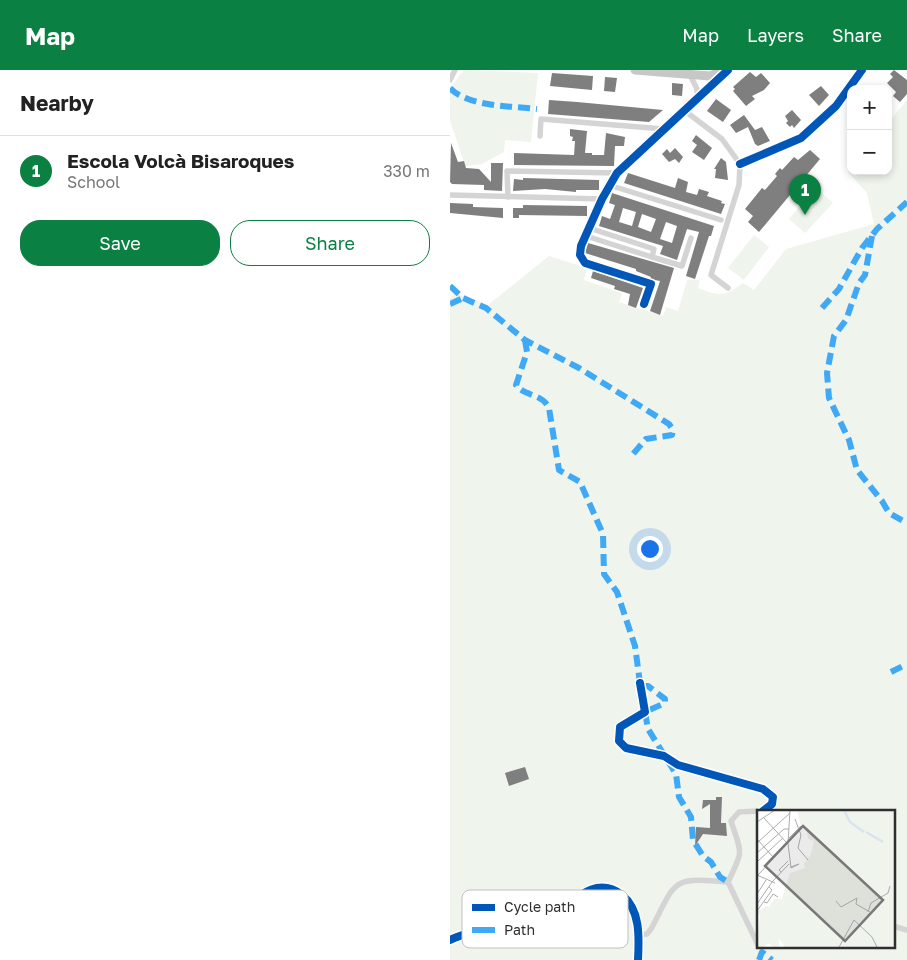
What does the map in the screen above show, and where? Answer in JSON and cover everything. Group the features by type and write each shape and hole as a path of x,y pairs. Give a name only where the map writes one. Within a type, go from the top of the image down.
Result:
{"main road":[{"path":"636,70 690,75 726,70"}],"street":[{"path":"450,80 455,70"},
{"path":"644,304 651,284 585,263 580,251 602,199 617,173 726,70"},
{"path":"740,164 801,138 836,106 862,70"},
{"path":"690,75 697,89 697,99"},
{"path":"684,111 722,139 731,148 740,164 740,185 711,275 728,288"},
{"path":"540,136 542,119 664,129"},
{"path":"508,197 508,171 617,173"},
{"path":"609,185 721,220"},
{"path":"450,195 602,199"},
{"path":"589,228 654,249 652,257"},
{"path":"586,236 682,266 691,238"},
{"path":"640,682 645,712 620,727 619,741 626,748 664,756 678,765 764,789 773,797 772,804 763,810"},
{"path":"728,882 740,857 741,847 731,821 739,812 757,812"},
{"path":"639,935 647,934 651,929 671,892 680,882 694,879 728,882"},
{"path":"728,882 756,935"},
{"path":"592,890 598,887 615,890"},
{"path":"628,902 634,911 639,935 638,960"},
{"path":"894,926 907,930"},
{"path":"450,940 462,934"}],"shaded area":[{"path":"464,70 538,73 531,142 505,140 504,152 482,164 465,166 450,120 450,88"},
{"path":"907,100 907,960 450,960 450,298 455,293 488,305 549,256 587,268 584,280 622,293 619,302 663,316 666,307 678,311 687,280 700,280 698,288 717,294 732,291 743,283 754,290 786,249 874,224 867,193 851,175 892,175 892,118"},
{"path":"816,188 833,203 805,233 789,219"},
{"path":"754,235 769,247 744,280 728,268"}],"building":[{"path":"894,70 907,80 907,94 900,102 893,96 896,92 892,85 887,83 893,77 890,74"},
{"path":"750,72 756,77 761,73 770,83 764,90 752,96 755,99 746,106 733,91 735,89 733,87"},
{"path":"552,73 593,76 592,90 550,86"},
{"path":"605,77 617,78 615,92 604,91"},
{"path":"672,83 683,84 682,96 672,95"},
{"path":"821,86 829,95 819,106 809,95"},
{"path":"716,99 731,110 723,122 707,111"},
{"path":"549,100 663,110 649,122 548,114"},
{"path":"792,110 801,120 794,128 786,123 788,121 785,116"},
{"path":"744,115 755,130 762,127 770,141 758,146 755,144 748,127 736,133 730,125"},
{"path":"570,129 587,131 585,153 592,153 592,155 604,155 606,133 625,137 624,146 615,146 614,166 514,165 514,153 574,155 575,141 572,141 573,137 570,136"},
{"path":"696,135 712,148 704,160 692,152 697,145 692,141"},
{"path":"451,143 458,162 464,161 466,168 479,169 491,182 491,163 503,163 502,191 484,190 484,185 452,184 450,182"},
{"path":"675,148 683,157 679,163 675,159 669,162 662,154 667,149 670,153"},
{"path":"810,150 820,159 759,232 748,222 753,216 745,209 762,188 765,190 777,176 775,174 780,168 782,170 794,157 798,160"},
{"path":"721,158 726,162 728,180 715,178 716,169 714,169"},
{"path":"628,173 675,188 678,178 688,182 686,192 697,195 699,189 709,192 707,196 722,201 721,203 725,204 721,214 624,183"},
{"path":"523,178 599,180 599,190 576,190 576,192 545,189 513,191 514,179 523,180"},
{"path":"612,193 714,226 695,279 686,276 699,232 687,229 677,260 660,254 663,246 599,226 602,216 610,219 615,205 609,203","holes":["623,208 636,212 632,226 619,222","642,214 656,219 651,232 638,227","666,222 677,226 672,243 660,239"]},
{"path":"450,203 473,204 473,207 503,208 503,218 450,213"},
{"path":"523,205 587,206 587,216 519,215 519,218 513,218 513,208 523,208"},
{"path":"588,243 674,268 660,315 650,311 660,281 650,279 651,277 636,271 636,269 585,253"},
{"path":"593,271 643,288 636,308 628,305 630,294 614,289 615,286 591,278"},
{"path":"525,767 529,779 509,786 505,773"},
{"path":"716,797 722,797 721,823 726,823 727,836 703,834 695,846 696,827 710,828 710,804 702,809 703,800 716,800"}],"marked path":[{"path":"450,88 468,99 479,102 537,109"},
{"path":"822,308 839,289 862,248 877,229 907,202"},
{"path":"872,236 865,275 859,283 846,320 834,336 827,373 829,398 849,440 857,470 882,501 889,513 907,523"},
{"path":"450,286 463,298 486,308 525,340 579,368 669,424 673,430 672,435 646,439 633,454"},
{"path":"450,304 463,298"},
{"path":"525,340 527,352 516,385 524,392 538,397 549,408 559,470 580,482 603,534 604,574 617,592 635,646 640,683"},
{"path":"891,672 907,664"},
{"path":"642,686 648,686 665,699 665,703 645,712 648,729 676,774 679,797 691,817 693,840 703,856 711,862 720,877 728,882"},
{"path":"759,960 762,952 772,960"}],"cycle path":[{"path":"644,304 651,284 585,263 580,255 581,246 602,199 617,173 728,70"},
{"path":"740,164 801,138 836,106 862,70"},
{"path":"640,683 645,712 620,727 619,741 626,748 664,756 678,765 763,789 773,797 772,804 764,810"},
{"path":"592,890 598,888 612,890"},
{"path":"628,901 633,909 638,925 638,960"},
{"path":"450,940 462,936"}],"place":[{"name":"Escola Volcà Bisaroques","path":"805,215"}]}
